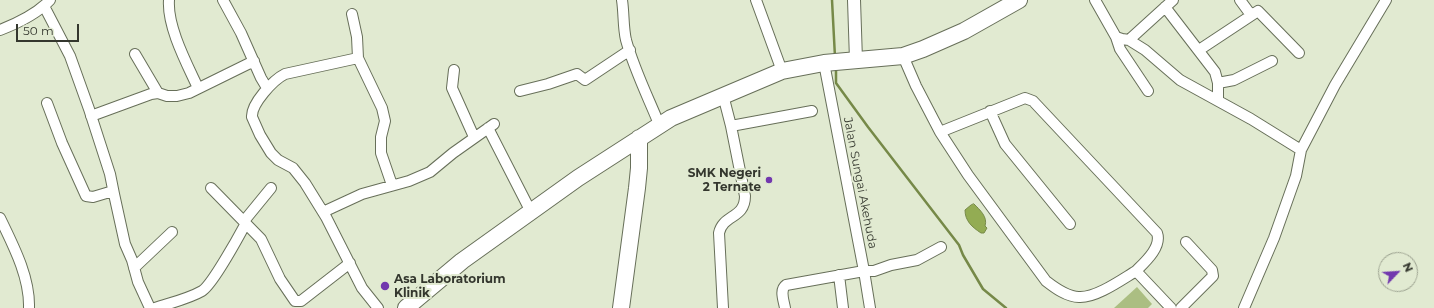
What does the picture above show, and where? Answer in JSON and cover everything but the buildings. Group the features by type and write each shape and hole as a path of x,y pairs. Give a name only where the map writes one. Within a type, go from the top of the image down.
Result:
{"highway":[{"path":"406,308 462,261 578,178 659,124 723,95 782,71 825,63 903,56 964,31 1019,0"},
{"path":"621,308 637,188 639,138"}],"street":[{"path":"169,0 172,23 177,42 198,88"},
{"path":"223,0 267,88"},
{"path":"622,0 625,31 630,50 659,124"},
{"path":"756,0 782,71"},
{"path":"853,61 854,0"},
{"path":"1095,0 1116,37 1120,49 1148,91"},
{"path":"1129,40 1173,0"},
{"path":"1240,0 1251,15"},
{"path":"1244,308 1274,238 1296,176 1301,150 1335,85 1386,0"},
{"path":"0,30 26,18 43,3 70,56 109,169 125,244 138,282 150,308"},
{"path":"1165,7 1215,72 1218,83 1218,100"},
{"path":"1199,50 1257,11 1260,11 1299,53"},
{"path":"352,14 357,37 358,58 382,108 385,121 381,137 381,153 392,185"},
{"path":"1116,37 1122,40 1129,40 1144,50 1180,80 1252,119 1301,150"},
{"path":"520,91 548,84 576,74 585,80 630,50"},
{"path":"135,54 158,93"},
{"path":"903,56 916,86 940,132 968,175 1026,255 1046,281 1054,288 1078,298 1085,297 1103,290 1136,271 1155,249 1158,237 1153,228 1033,101 1025,98 940,132"},
{"path":"358,58 291,72 279,78 267,88 252,112 254,124 271,153 278,160 289,165 298,172 324,212 362,288 378,308"},
{"path":"91,116 151,94 158,93 166,96 177,96 198,88 254,61"},
{"path":"1218,83 1234,80 1272,61"},
{"name":"Jalan Sungai Akehuda","path":"825,63 870,308"},
{"path":"454,70 452,88 474,137"},
{"path":"723,95 731,126 745,196 745,204 741,211 725,221 720,227 719,233 723,308"},
{"path":"47,103 62,143 86,196 93,197 113,191"},
{"path":"731,126 812,111"},
{"path":"990,111 1005,144 1070,224"},
{"path":"324,212 362,194 430,172 474,137 491,126 531,212"},
{"path":"211,188 261,239 280,279 295,301 301,301 350,263"},
{"path":"155,308 204,290 216,273 245,222 271,188"},
{"path":"0,218 2,228 23,273 29,308"},
{"path":"134,268 172,232"},
{"path":"1181,308 1214,276 1212,270 1186,242"},
{"path":"786,308 782,291 783,287 786,285 864,270 874,271 891,265 917,260 941,247"},
{"path":"1136,271 1171,308"},
{"path":"839,275 843,308"}],"shaded area":[{"path":"974,204 981,211 984,217 986,223 985,226 987,228 984,233 981,233 975,228 966,217 965,210"},
{"path":"1137,287 1152,304 1148,308 1114,308"}],"waterway":[{"path":"832,0 835,57"},
{"path":"836,68 836,83 959,245 963,255 983,289 1006,308"}],"place":[{"name":"SMK Negeri 2 Ternate","path":"769,180"},
{"name":"Asa Laboratorium Klinik","path":"385,286"}]}
